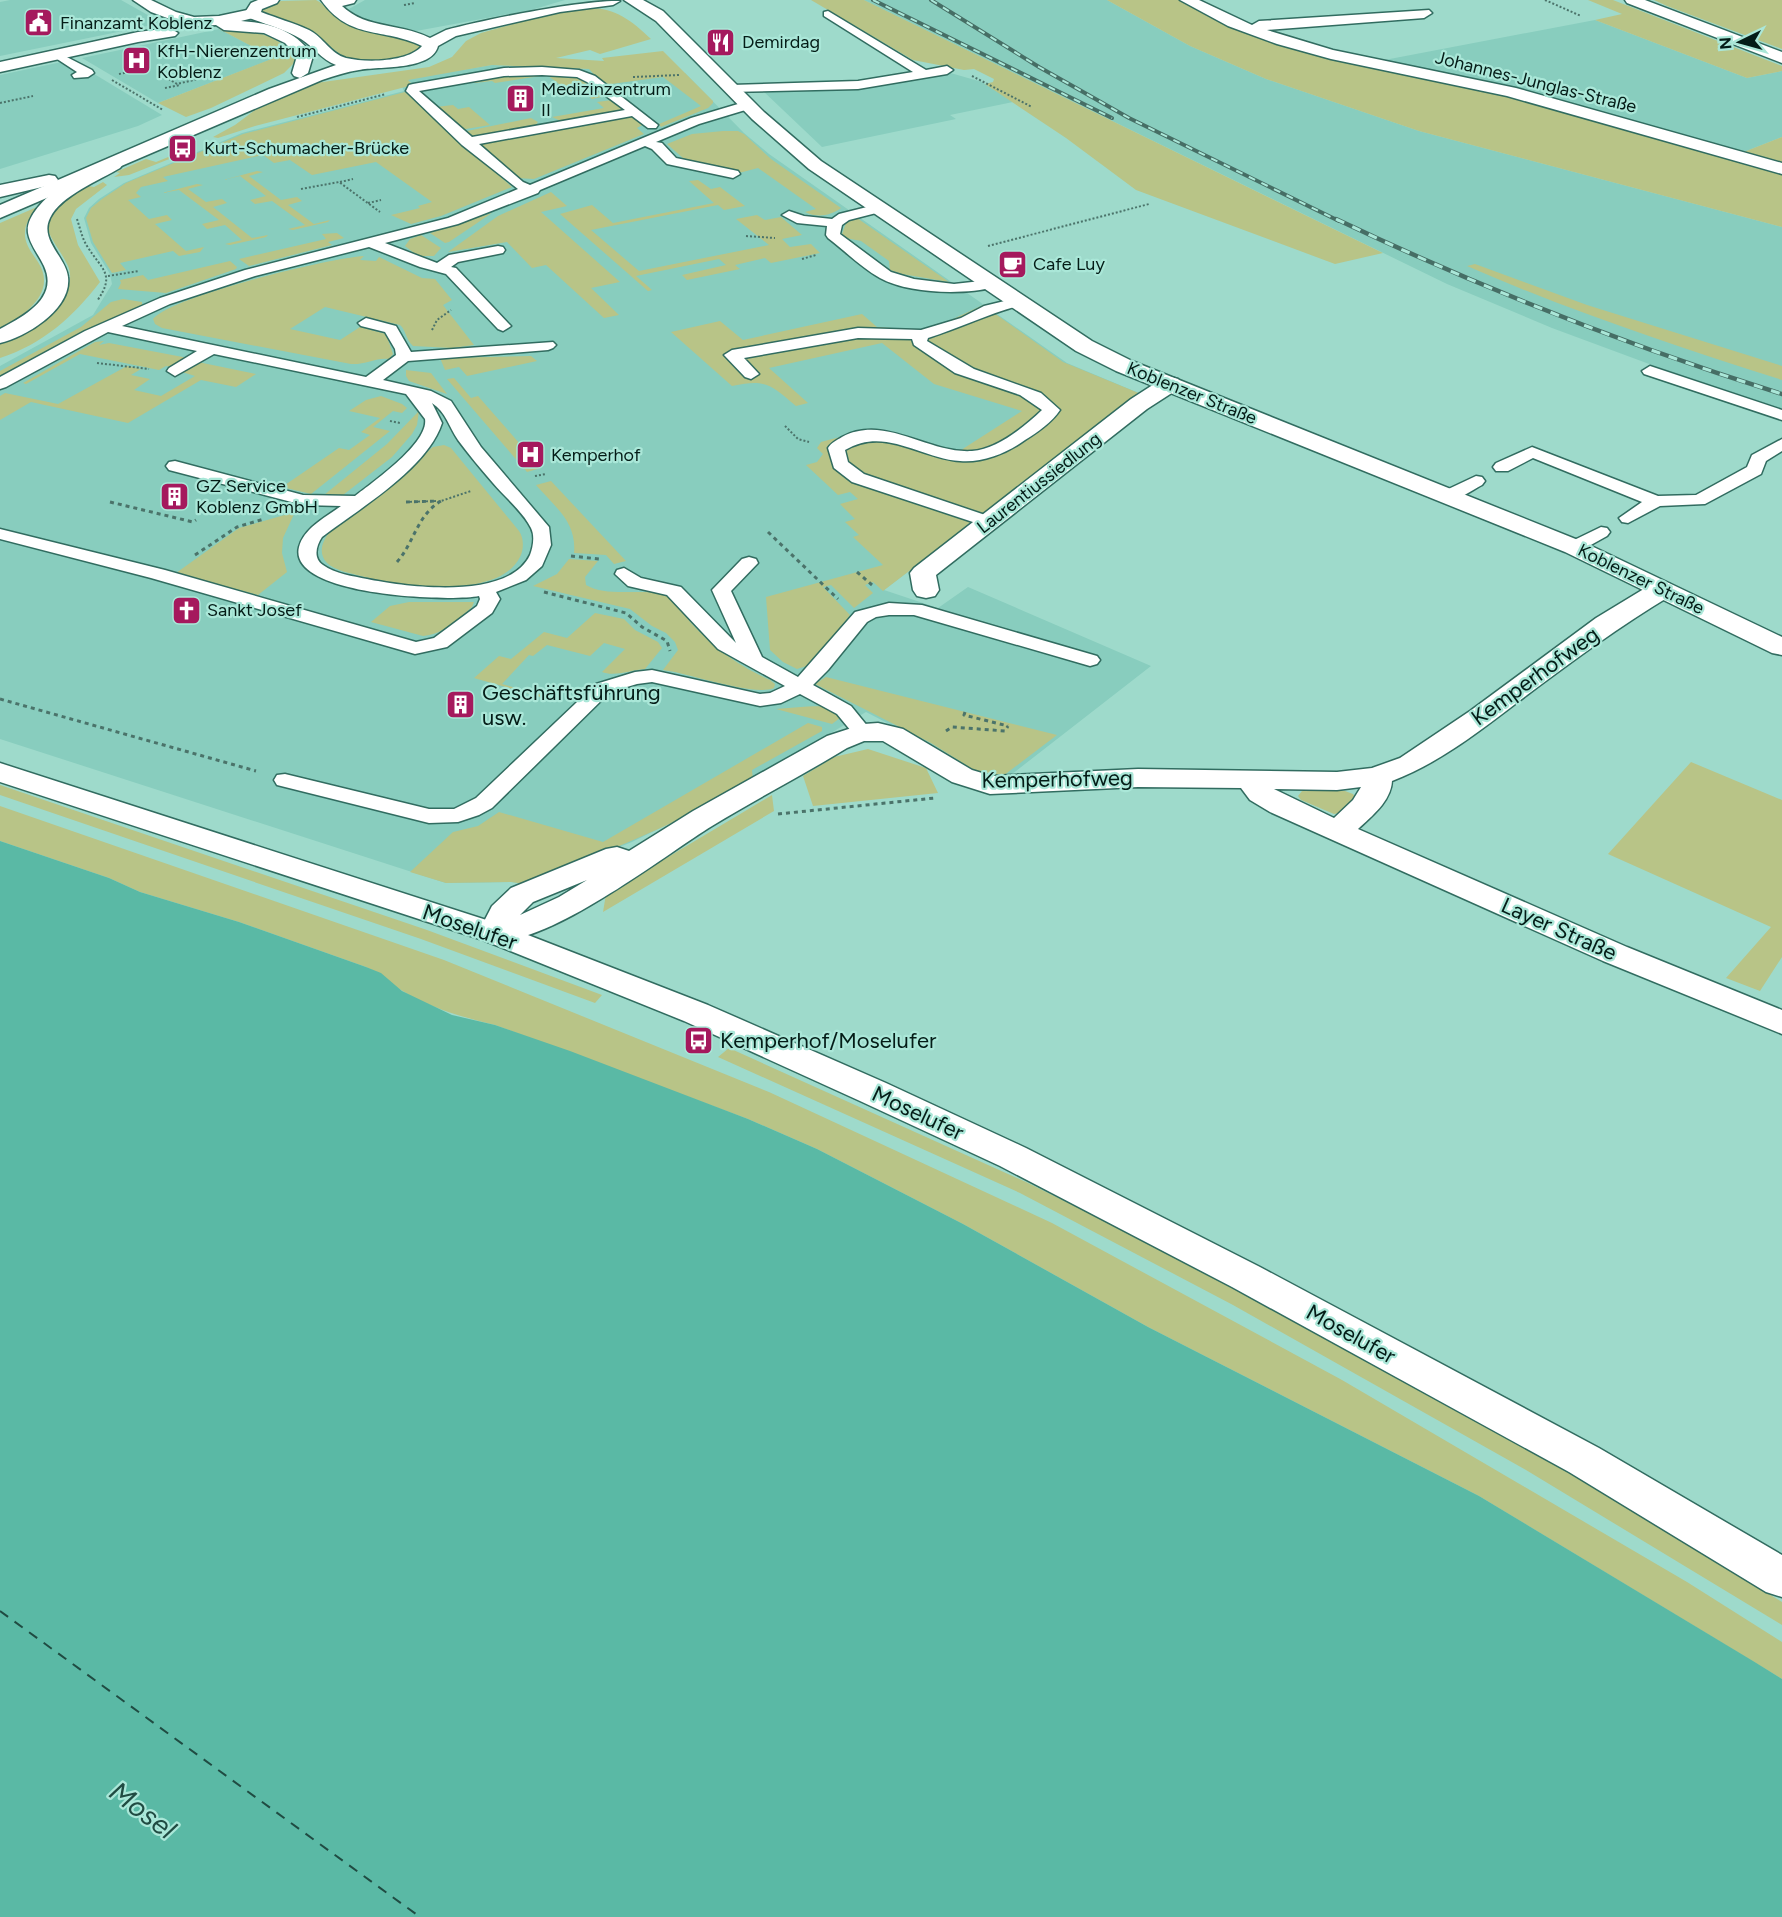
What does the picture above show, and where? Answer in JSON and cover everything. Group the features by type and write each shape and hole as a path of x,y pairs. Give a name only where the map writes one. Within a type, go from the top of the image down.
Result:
{"street":[{"path":"140,0 172,20 196,25 253,26 267,29 299,48 305,56 300,73"},
{"path":"255,16 256,6 272,0"},
{"path":"331,2 349,0"},
{"path":"405,34 443,29 574,0"},
{"path":"430,44 451,33 488,24 586,3 612,0"},
{"name":"Koblenzer Straße","path":"612,0 669,27"},
{"name":"Koblenzer Straße","path":"631,0 658,14 732,88 741,117 765,121 815,165 1096,353 1574,548 1782,647"},
{"name":"Johannes-Junglas-Straße","path":"1187,0 1245,28 1331,54 1510,92 1782,168"},
{"path":"1245,28 1424,14 1402,0"},
{"path":"1632,0 1782,58"},
{"path":"331,2 341,15 362,26 405,34 420,38 430,44"},
{"path":"216,26 255,16"},
{"path":"0,67 170,33 196,25 255,16 282,24 304,34 320,44 332,57 345,63 359,65"},
{"path":"235,111 324,78 414,67 448,53 461,37 488,24"},
{"path":"0,212 235,111 310,76 359,65 412,60 427,52 430,44"},
{"path":"0,200 300,73 332,57"},
{"path":"0,337 41,311 50,303 57,288 55,267 37,234 37,225 45,210 58,198 114,164"},
{"path":"0,191 49,180"},
{"name":"Laurentiussiedlung","path":"926,590 923,573 1139,404 1170,384"},
{"name":"Kemperhofweg","path":"494,933 519,928 559,911 685,828 837,742 863,733 884,732 971,780 990,785 1138,778 1337,781 1377,776 1410,764 1480,717 1605,624 1661,590"},
{"name":"Moselufer","path":"0,772 494,933 696,1013 1013,1157 1246,1277 1584,1460 1782,1578"},
{"path":"1250,780 1255,788 1270,800 1337,831 1373,796 1378,782 1377,776"},
{"name":"Layer Straße","path":"1337,831 1615,954 1782,1023"}],"lane":[{"path":"828,14 924,74"},
{"path":"54,56 88,73 78,75"},
{"path":"732,88 852,86 947,70"},
{"path":"533,190 518,185 467,142 411,91 413,88 504,72 542,71 579,74 610,87 634,108 669,133"},
{"path":"467,142 634,108"},
{"path":"669,133 741,117"},
{"path":"5,386 107,327 165,301 250,273 453,221 696,121 741,117"},
{"path":"647,143 657,146 672,160 733,174"},
{"path":"789,215 802,220 835,223 844,218 879,208"},
{"path":"835,223 833,235 886,275 912,283 954,288 990,284"},
{"path":"353,233 370,243 451,271 503,326"},
{"path":"440,268 454,258 498,250"},
{"path":"751,374 732,355 858,333 922,335 966,321 994,308 1017,302"},
{"path":"366,323 391,329 403,350 404,357"},
{"path":"107,327 375,383 413,392 443,403 453,414 469,443 540,527 543,538 541,551 529,569 506,583 484,589 414,594 331,576 317,569 308,555 311,538 416,454 427,442 432,432 433,418 413,392"},
{"path":"922,335 919,342 939,358 976,376 1041,398 1052,410 1039,422 1003,446 973,456 939,452 893,438 857,437 836,448 840,464 858,478 988,522"},
{"path":"358,398 404,357 548,345"},
{"path":"176,370 212,349"},
{"path":"1650,371 1782,415"},
{"path":"427,442 452,440 469,443"},
{"path":"1502,467 1532,452 1656,501 1699,500 1755,470 1758,459 1782,444"},
{"path":"1758,459 1782,467"},
{"path":"175,466 303,500 358,501"},
{"path":"1448,496 1476,481"},
{"path":"1628,518 1656,501"},
{"path":"1574,548 1601,532"},
{"path":"0,534 164,576 416,648 441,644 485,609 490,599 484,589"},
{"path":"749,563 721,590 754,661"},
{"path":"624,574 635,582 674,591 725,645 844,710 863,733"},
{"path":"285,780 350,791 436,817 461,815 473,811 484,803 603,688 635,678 652,676 760,700 784,697 818,669 864,615 897,608 915,609 1090,660"}],"path":[{"path":"1545,0 1581,16"},
{"path":"118,74 139,70"},
{"path":"947,70 975,76 1032,107"},
{"path":"165,88 204,80 200,78 175,83 167,78 172,76"},
{"path":"112,80 171,115"},
{"path":"0,103 33,96"},
{"path":"301,189 353,179"},
{"path":"339,182 384,215"},
{"path":"367,203 381,200"},
{"path":"983,247 1149,204"},
{"path":"108,276 139,271"},
{"path":"431,339 437,320 448,311 483,304"},
{"path":"93,363 128,364 159,371 166,367 176,370"},
{"path":"390,421 401,423"},
{"path":"391,566 407,550 426,510 445,499 474,491"},
{"path":"114,500 110,502 193,522 196,520"},
{"path":"164,576 237,527 270,517"},
{"path":"768,532 826,586"},
{"path":"571,556 600,559"},
{"path":"857,572 870,583"},
{"path":"535,590 626,613 642,627 667,641 671,650 652,676"},
{"path":"0,699 285,780"},
{"path":"918,750 952,727 1005,731 1008,726 964,715 965,712"},
{"path":"777,815 940,797 961,789 971,780"}],"shaded area":[{"path":"10,0 121,0 162,23 0,56 0,2"},
{"path":"316,0 346,23 373,33 411,40 421,48 415,53 396,60 373,62 352,60 310,32 262,13 264,7 281,1"},
{"path":"365,0 565,0 531,10 416,31 384,28 347,14 347,10"},
{"path":"811,0 864,0 1383,253 1335,264 1136,190 1066,138 985,84 993,82 994,79 974,69 964,70 913,60"},
{"path":"864,0 1107,0 1190,46 1266,79 1419,131 1782,227 1782,409 1660,368 1552,328 1447,284"},
{"path":"1107,0 1179,0 1234,27 1491,90 1782,171 1782,227 1419,131 1266,79 1190,46"},
{"path":"1588,0 1613,0 1782,66 1782,71 1747,78 1595,20 1622,14"},
{"path":"1654,0 1782,0 1782,49 1667,6"},
{"path":"589,8 607,10 623,17 651,39 600,54 590,50 556,58 604,61 602,58 663,51 713,103 708,108 661,127 659,124 701,106 663,77 604,85 589,69 492,65 408,80 413,85 255,126 218,138 213,137 235,125 255,110 316,83 429,67 452,57 466,41 481,33 554,12"},
{"path":"1595,20 1747,78 1782,71 1782,137 1736,155 1374,62"},
{"path":"219,29 275,58 158,103 82,58"},
{"path":"219,29 251,31 270,37 296,56 293,64 284,73 211,108 186,117 158,103 274,58"},
{"path":"71,60 162,115 138,126 0,169 0,75"},
{"name":"Kemperhof","path":"492,65 685,73 744,133 769,154 1067,363 1141,394 884,590 938,608 968,587 1151,666 1007,778 977,772 866,712 734,791 632,842 525,884 511,882 446,883 0,739 0,366 93,315 112,284 110,274 91,243 84,218 89,208 124,183 242,133 404,91 399,80"},
{"path":"540,72 576,76 606,96 592,99 582,91 571,93 547,75 495,83 492,81 475,83 471,79"},
{"path":"947,72 982,82 1013,102 950,115 956,119 822,147 762,90 854,87"},
{"path":"405,92 512,187 441,216 411,224 391,215 420,208 418,206 432,202 376,162 312,175 290,160 274,163 263,155 163,177 168,181 141,187 136,193 141,197 128,200 149,219 167,215 172,220 155,224 186,251 204,247 200,252 179,256 173,251 120,263 126,270 112,273 93,242 86,218 91,208 126,183 243,134"},
{"path":"612,100 626,111 563,122 552,117 604,108 597,102"},
{"path":"453,105 458,109 469,107 490,125 460,130 436,107"},
{"path":"632,114 644,124 637,128 644,134 534,179 516,178 476,143"},
{"path":"531,118 538,122 534,127 469,138 462,132"},
{"path":"738,131 744,134 771,159 841,208 823,215 810,214 805,212 816,209 758,168 739,173 683,158 667,144 692,134"},
{"path":"1782,137 1782,166 1736,155"},
{"path":"183,151 187,152 129,175 114,177 120,173 116,172 146,159 156,162"},
{"path":"257,171 263,172 249,176 281,200 297,197 302,201 288,205 314,224 330,220 293,230 288,229 305,225 272,201 255,204 250,200 266,196 240,176 223,180"},
{"path":"698,180 711,189 720,187 745,206 724,210 718,205 591,230 639,271 769,245 736,219 757,215 765,220 781,217 802,235 782,239 790,247 811,244 820,253 771,263 765,258 735,265 740,269 687,280 682,275 726,265 719,259 636,276 652,290 648,291 560,214 592,205 613,223 714,203 689,181"},
{"path":"103,182 107,185 76,209 71,219 78,245 100,282 79,307 56,328 30,345 0,358 0,343 48,312 67,291 70,279 68,266 46,225 54,212 69,198 88,186 94,187"},
{"path":"197,184 203,185 188,189 206,202 222,199 227,203 213,207 252,238 268,235 230,245 225,244 242,240 225,225 207,229 202,224 219,220 179,190 162,193"},
{"path":"551,192 567,206 541,212 620,282 591,288 619,315 604,318 546,265 532,268 507,242 448,252 498,216"},
{"path":"37,207 27,222 25,236 43,273 44,284 36,302 0,330 0,223"},
{"path":"492,213 449,242 445,243 430,233"},
{"path":"857,218 949,282 890,270 889,261 861,241 846,238 842,234 846,223"},
{"path":"337,233 344,238 328,242 332,245 249,266 239,259 326,239 322,234"},
{"path":"421,235 441,248 434,256 418,256 405,246 410,239"},
{"path":"364,256 360,260 376,261 379,257 422,278 435,279 452,300 443,305 474,345 452,348 413,346 400,325 325,307 290,329 340,340 360,327 386,334 393,354 389,359 351,364 162,328 155,324 153,319 166,310 219,289 319,263"},
{"path":"230,261 237,267 236,269 166,293 118,289 120,280 143,275 148,280"},
{"path":"1475,264 1587,305 1782,366 1782,380 1623,327 1467,266"},
{"path":"123,299 142,302 142,306 63,342 0,377 0,371 81,327 111,302"},
{"path":"983,305 1063,362 1141,394 883,591 873,582 865,585 873,593 854,608 831,585 823,587 850,615 813,664 797,669 783,662 770,650 766,597 883,565 853,537 859,535 845,522 855,519 840,504 858,499 850,492 838,495 806,465 817,462 823,454 817,448 821,442 858,434 875,433 906,437 958,452 1022,411 934,384 882,343 769,368 808,403 796,406 767,385 753,383 732,386 671,332 720,321 743,340 862,314 877,327 920,330 951,320"},
{"path":"104,341 99,345 109,343 188,358 172,367 166,366 159,370 80,354 26,384 23,383 95,342"},
{"path":"531,356 537,361 467,376 459,367 445,370 440,358"},
{"path":"198,362 256,374 236,387 201,380 128,423 31,402 0,420 0,396 5,393 58,404 127,366 141,369 131,375 150,379 134,390 161,396 195,376 182,372"},
{"path":"406,370 431,373 447,394 409,381"},
{"path":"454,378 471,398 478,396 541,468 527,472 447,379"},
{"path":"381,396 407,408 402,413 393,411 373,427 390,431 311,494 282,487 339,448 349,450 370,435 361,432 380,418 349,411 366,400"},
{"path":"419,411 417,425 412,434 392,457 343,495 324,495 387,444"},
{"path":"444,445 451,448 521,534 523,544 520,557 508,571 491,580 470,585 422,586 361,576 339,570 327,563 322,555 322,546 331,530 433,447"},
{"path":"551,481 626,561 614,564 606,555 574,553 572,532 568,524 536,485"},
{"path":"295,512 283,538 282,553 287,572 258,595 176,573 239,528"},
{"path":"569,559 598,561 585,577 586,585 596,589 654,593 672,599 710,642 737,663 770,680 775,684 774,688 765,690 737,687 663,670 678,650 675,642 666,633 652,626 630,609 533,586 557,574"},
{"path":"409,602 474,602 472,607 455,621 431,635 423,636 371,622 390,606"},
{"path":"595,613 624,619 635,630 658,642 662,648 645,669 612,674 602,672 625,649 604,643 590,656 547,645 533,656 529,655 502,684 553,698 551,700 474,678 499,656 511,659 544,632 567,638"},
{"path":"826,677 1057,735 1003,776 990,777 977,772 931,743 815,684"},
{"path":"818,706 832,710 840,718 832,724 776,709"},
{"path":"808,723 822,727 822,731 752,770 753,780 726,796 641,836 525,884 511,882 446,883 410,872 453,832 478,826 499,812 603,842"},
{"path":"868,749 926,768 938,793 813,806 803,776 834,757"},
{"path":"1691,762 1782,800 1782,957 1760,991 1726,978 1771,927 1608,854"},
{"path":"0,785 427,930 602,995 595,1003 421,939 0,795"},
{"path":"1302,791 1345,791 1355,797 1339,813 1334,814 1301,800 1298,796"},
{"path":"772,795 774,811 603,912 606,894"},
{"path":"0,806 444,960 769,1092 1052,1223 1342,1380 1687,1582 1782,1642 1782,1679 1479,1496 1148,1327 963,1224 817,1149 748,1119 495,1025 435,1007 401,990 366,967 239,922 140,892 109,878 0,841"},
{"path":"729,1048 1026,1182 1246,1291 1541,1454 1782,1602 1782,1625 1526,1470 1233,1305 1020,1193 718,1057"}],"water":[{"name":"Mosel","path":"0,841 109,878 140,892 239,922 366,967 381,973 402,991 452,1015 495,1025 570,1051 748,1119 817,1149 963,1224 1148,1327 1479,1496 1753,1661 1782,1679 1782,1917 0,1917"}],"ferry route":[{"path":"0,1611 420,1917"}],"railway":[{"path":"873,0 1112,118"},
{"path":"931,0 1039,67 1129,118 1339,221"},
{"path":"1336,219 1445,269 1612,336 1782,394"}],"place":[{"name":"Finanzamt Koblenz","path":"39,23"},
{"name":"Demirdag","path":"721,42"},
{"name":"KfH-Nierenzentrum Koblenz","path":"136,61"},
{"name":"Medizinzentrum II","path":"520,99"},
{"name":"Kurt-Schumacher-Brücke","path":"183,148"},
{"name":"Cafe Luy","path":"1012,264"},
{"name":"Kemperhof","path":"530,455"},
{"name":"GZ Service Koblenz GmbH","path":"175,496"},
{"name":"Sankt Josef","path":"186,610"},
{"name":"Geschäftsführung usw.","path":"461,705"},
{"name":"Kemperhof/Moselufer","path":"699,1040"}]}
